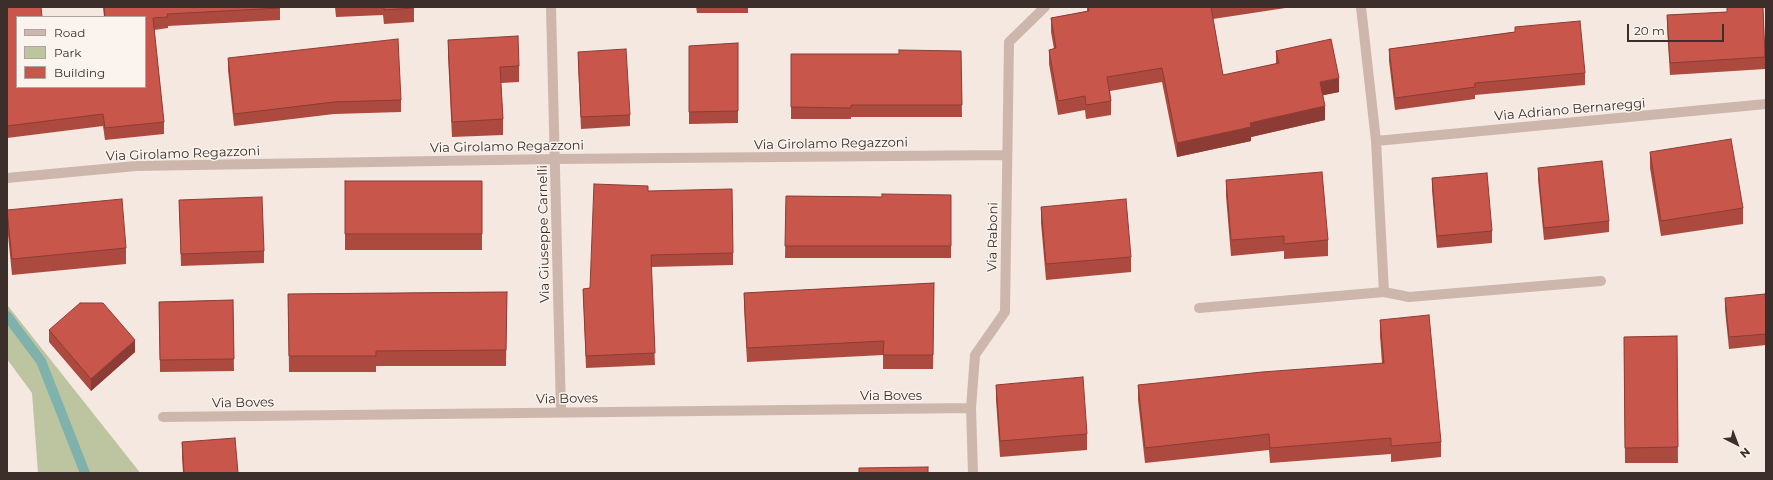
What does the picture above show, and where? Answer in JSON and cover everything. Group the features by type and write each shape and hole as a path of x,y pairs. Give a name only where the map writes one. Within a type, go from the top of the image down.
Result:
{"street":[{"name":"Via Giuseppe Carnelli","path":"551,7 556,159 561,412"},
{"name":"Via Raboni","path":"973,473 971,408 975,355 1005,312 1009,42 1045,7"},
{"path":"1361,7 1376,141 1384,292"},
{"name":"Via Adriano Bernareggi","path":"1376,141 1766,104"},
{"name":"Via Girolamo Regazzoni","path":"7,178 136,166 556,159 1007,155"},
{"path":"1199,308 1384,292 1409,297 1601,281"},
{"name":"Via Boves","path":"163,417 971,408"}],"green space":[{"path":"8,306 140,473 38,473 32,393 7,359"}],"building":[{"path":"7,7 41,7 42,16 16,16 16,88 146,88 146,16 105,16 104,7 280,7 167,14 168,17 153,18 164,122 105,128 103,114 7,126"},
{"path":"384,7 414,7 414,8 384,10"},
{"path":"1088,7 1211,7 1223,75 1279,63 1276,51 1331,39 1339,78 1320,82 1325,106 1250,123 1251,127 1177,143 1162,68 1107,77 1111,101 1086,105 1085,96 1058,101 1049,50 1056,48 1051,18 1089,11"},
{"path":"1727,7 1763,7 1765,57 1670,63 1667,15 1727,12"},
{"path":"1580,21 1585,73 1475,83 1475,87 1395,98 1389,49 1515,32 1515,27"},
{"path":"518,36 519,66 500,67 503,119 452,122 448,40"},
{"path":"398,39 401,100 334,102 234,114 228,58"},
{"path":"738,43 738,111 689,112 689,46"},
{"path":"626,49 630,115 581,117 578,52"},
{"path":"899,50 961,51 962,105 851,105 851,108 791,107 791,54 899,54"},
{"path":"1731,139 1743,208 1661,221 1650,152"},
{"path":"1602,161 1609,221 1544,228 1538,168"},
{"path":"1322,172 1328,240 1284,244 1284,236 1231,240 1226,180"},
{"path":"1487,173 1492,231 1437,236 1432,178"},
{"path":"345,181 482,181 482,234 345,234"},
{"path":"594,184 648,186 648,191 732,189 733,253 651,255 655,353 586,356 583,289 590,288"},
{"path":"882,194 951,195 951,246 785,246 786,196 882,197"},
{"path":"262,197 264,251 181,254 179,200"},
{"path":"122,199 126,248 12,259 7,210"},
{"path":"1126,199 1131,257 1046,264 1041,207"},
{"path":"934,283 933,355 883,355 884,341 747,348 744,293"},
{"path":"507,292 506,350 376,351 376,356 289,356 288,294"},
{"path":"1765,294 1766,334 1729,337 1725,298"},
{"path":"233,300 234,359 160,360 159,302"},
{"path":"80,303 103,303 135,340 91,379 49,330"},
{"path":"1429,315 1441,442 1391,446 1391,438 1270,448 1269,434 1145,448 1138,385 1262,372 1384,363 1380,320"},
{"path":"1677,336 1678,447 1625,448 1624,337"},
{"path":"1083,377 1087,434 1000,441 996,385"},
{"path":"235,438 238,473 184,473 182,442"},
{"path":"928,467 928,473 859,473 859,468"}],"waterway":[{"path":"7,316 41,361 85,473"}]}
